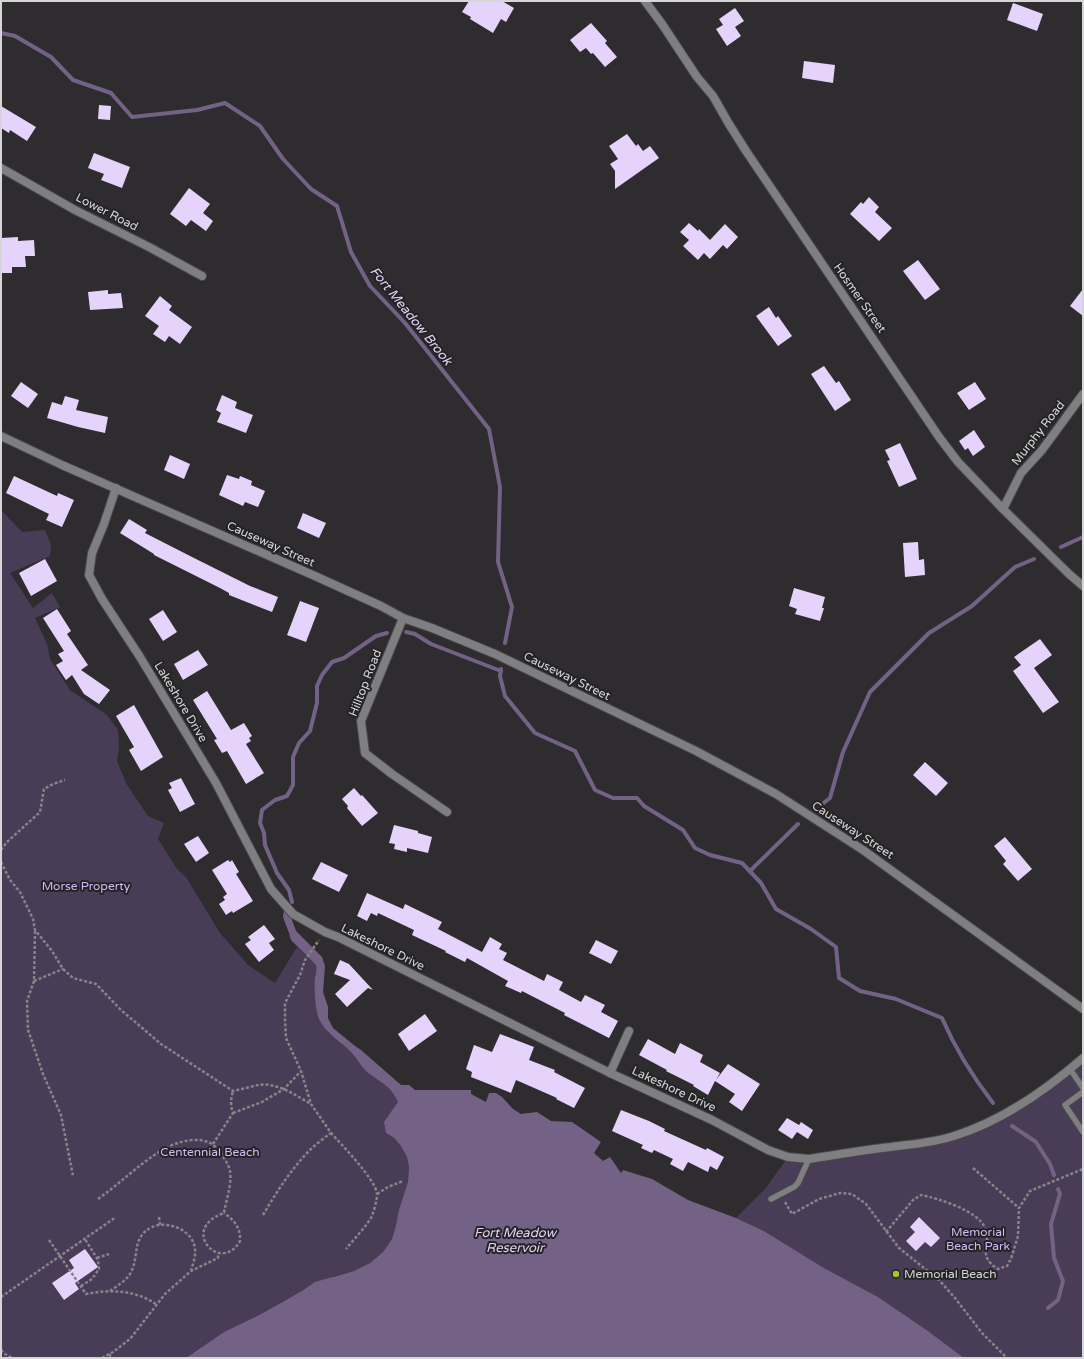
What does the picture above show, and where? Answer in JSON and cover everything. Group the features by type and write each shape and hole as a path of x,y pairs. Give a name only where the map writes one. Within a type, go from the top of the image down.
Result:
{"street":[{"name":"Hosmer Street","path":"645,1 697,77 713,96 750,157 939,437 958,462 1003,509 1083,586"},
{"name":"Lower Road","path":"1,168 75,210 149,247 202,276"},
{"name":"Murphy Road","path":"1003,509 1021,473 1042,450 1083,394"},
{"name":"Causeway Street","path":"1,436 341,588 403,618 432,628 502,658 696,751 776,794 863,850 1083,1009"},
{"name":"Lakeshore Drive","path":"116,488 92,554 89,575 102,599 140,657 212,777 271,889 293,914 325,932 338,937 610,1073 712,1120 768,1150 788,1157 809,1159 914,1144 953,1136 990,1122 1030,1099 1047,1088 1083,1058"},
{"name":"Hilltop Road","path":"403,618 361,721 365,753 392,774 447,812"},
{"path":"610,1073 629,1031"}],"lane":[{"path":"1070,1069 1083,1088"},
{"path":"1083,1092 1065,1105 1083,1132"},
{"path":"771,1199 794,1187 798,1183 809,1159"}],"path":[{"path":"1,850 7,842 40,812 44,790 53,784 65,780"},
{"path":"1,862 10,880 20,892 33,919 35,930 34,981 28,1001 28,1030 42,1074 61,1115 73,1176"},
{"path":"35,930 52,951 63,969 73,978 96,984 121,1010 161,1044 233,1091 259,1085 272,1085 284,1089 311,1104"},
{"path":"315,947 305,960 300,975 285,1003 286,1038 301,1071 311,1104 332,1133 375,1186 377,1194 371,1217 346,1249"},
{"path":"34,981 63,969"},
{"path":"212,1144 233,1113 262,1102 284,1089 301,1071"},
{"path":"233,1091 231,1099 233,1113"},
{"path":"263,1215 277,1192 310,1150 332,1133"},
{"path":"98,1199 156,1153 170,1146 199,1140 212,1144 224,1157 230,1170 230,1181 224,1213"},
{"path":"973,1168 1019,1208"},
{"path":"886,1232 913,1200 921,1195 935,1197 980,1219 987,1234 985,1248 987,1257 990,1265 998,1269 1007,1266 1015,1251 1018,1236 1019,1208 1030,1191 1083,1169"},
{"path":"377,1194 388,1186 403,1181"},
{"path":"780,1195 792,1214 819,1198 840,1193 852,1194 866,1204 899,1248 939,1280 982,1333 1007,1358"},
{"path":"224,1213 236,1225 239,1231 240,1241 230,1252 218,1253 213,1251 205,1243 203,1236 204,1229 209,1221 214,1217 224,1213"},
{"path":"1,1297 116,1217"},
{"path":"160,1217 160,1225"},
{"path":"110,1291 127,1278 132,1269 139,1240 144,1233 152,1227 160,1225 176,1226 190,1238 195,1250 193,1264 190,1271"},
{"path":"81,1286 92,1279 99,1269 97,1258 85,1239"},
{"path":"49,1240 86,1294 110,1291 123,1292 146,1298 157,1305"},
{"path":"102,1358 130,1339 165,1294 190,1271 218,1258 218,1253"},
{"path":"97,1258 109,1254"},
{"path":"1,1350 12,1358"},
{"path":"109,1354 112,1358"}],"green space":[{"name":"Centennial Beach","path":"1,510 22,532 45,530 51,545 50,556 10,573 33,608 52,593 60,607 35,618 47,644 50,659 70,690 107,715 118,730 119,749 117,761 127,785 148,816 164,823 158,839 177,869 186,877 220,933 248,965 275,983 297,947 316,965 315,995 318,1017 328,1033 381,1076 401,1101 386,1133 394,1138 401,1146 407,1157 409,1167 408,1182 392,1239 383,1252 370,1263 354,1271 334,1276 224,1332 186,1358 1,1358"},
{"name":"Memorial Beach Park","path":"1083,1058 1083,1358 964,1358 878,1297 824,1268 764,1231 736,1218 765,1189 788,1157 914,1144 990,1122"}],"water":[{"name":"Fort Meadow Reservoir","path":"284,909 291,917 296,931 322,957 325,966 323,992 328,1007 328,1018 333,1028 401,1085 409,1085 415,1090 471,1090 471,1094 486,1102 489,1093 496,1093 513,1109 521,1114 537,1112 551,1121 572,1122 601,1142 594,1153 603,1161 610,1157 621,1173 623,1170 652,1179 688,1200 736,1218 764,1231 824,1268 878,1297 964,1358 186,1358 224,1332 259,1315 315,1282 354,1271 370,1263 383,1252 392,1239 408,1182 409,1167 407,1157 401,1146 394,1138 386,1133 384,1122 398,1102 392,1092 384,1084 366,1071 351,1052 325,1029 319,1019 315,987 316,965 291,940 283,917"}],"building":[{"path":"469,1 502,1 514,8 506,22 501,19 493,33 470,19 471,17 462,12"},
{"path":"1013,3 1043,14 1037,31 1007,20"},
{"path":"735,8 744,21 735,27 741,36 727,46 716,29 723,25 719,19"},
{"path":"591,23 607,41 605,43 617,57 605,67 593,53 591,54 586,48 580,52 570,40"},
{"path":"804,61 835,65 833,83 802,78"},
{"path":"99,105 111,106 110,120 98,119"},
{"path":"1,106 36,127 27,141 10,130 9,133 1,128"},
{"path":"627,134 636,146 638,144 643,151 650,146 659,158 615,189 615,171 610,164 618,159 609,146"},
{"path":"94,153 130,167 122,188 101,180 104,174 88,168"},
{"path":"189,188 210,204 203,213 213,221 206,231 191,220 186,226 170,214"},
{"path":"869,197 879,207 875,212 892,228 879,241 850,214 861,202 863,204"},
{"path":"689,223 698,231 699,229 710,240 725,224 738,237 727,249 723,245 710,259 704,253 698,260 683,246 689,240 680,232"},
{"path":"18,237 18,241 34,240 35,256 25,256 26,267 12,267 12,273 1,273 1,238"},
{"path":"918,260 940,289 925,300 903,271"},
{"path":"1083,289 1083,316 1070,306"},
{"path":"108,290 108,294 121,293 123,308 90,310 88,292"},
{"path":"160,296 172,306 169,310 192,327 180,344 169,336 165,342 153,334 159,326 145,316"},
{"path":"769,307 776,318 778,316 792,336 778,346 756,316"},
{"path":"824,366 836,383 839,381 851,400 835,411 811,374"},
{"path":"21,382 38,394 28,408 11,396"},
{"path":"975,382 986,399 969,410 957,393"},
{"path":"222,395 237,402 235,408 253,415 246,433 217,422 221,413 216,410"},
{"path":"65,396 79,400 76,410 108,417 105,433 47,418 52,402 62,405"},
{"path":"974,430 985,447 973,456 968,448 965,450 959,441"},
{"path":"900,443 917,479 899,487 887,461 890,460 885,450"},
{"path":"170,455 190,464 184,479 164,470"},
{"path":"227,475 239,479 240,476 252,481 251,485 265,491 258,507 245,502 243,506 219,495"},
{"path":"14,476 57,496 58,493 74,500 62,527 46,520 49,514 6,493"},
{"path":"303,513 326,523 319,538 297,528"},
{"path":"129,519 147,530 145,533 250,586 278,597 272,612 229,595 229,593 220,588 154,555 120,533"},
{"path":"918,542 919,560 924,559 925,575 905,577 903,543"},
{"path":"45,559 57,581 31,596 19,573"},
{"path":"794,588 825,597 822,608 824,608 820,621 795,614 797,609 789,606"},
{"path":"300,601 319,608 306,642 287,635"},
{"path":"57,609 71,631 67,634 88,665 81,670 110,690 99,704 84,694 72,675 66,680 56,665 63,661 58,654 64,651 43,618"},
{"path":"163,610 177,632 163,641 149,619"},
{"path":"1040,639 1052,655 1034,668 1059,702 1043,713 1013,671 1021,665 1014,657"},
{"path":"198,650 208,665 183,680 174,664"},
{"path":"207,691 231,730 244,723 252,736 249,738 251,741 246,744 264,773 246,784 227,751 222,753 214,740 217,739 193,700"},
{"path":"134,705 163,757 141,771 129,750 134,747 116,716"},
{"path":"925,762 948,783 936,796 913,775"},
{"path":"181,778 195,804 180,812 168,790 172,788 169,783"},
{"path":"354,788 378,813 362,826 347,808 348,806 342,799"},
{"path":"394,825 418,831 418,833 432,837 428,853 407,848 407,852 394,849 395,844 389,843"},
{"path":"198,836 209,853 196,862 184,844"},
{"path":"1005,837 1032,869 1018,881 1003,864 1006,861 994,846"},
{"path":"228,860 230,862 232,860 239,872 236,874 253,901 233,913 232,911 226,915 219,904 225,900 223,897 227,894 212,870"},
{"path":"321,862 348,875 339,892 312,879"},
{"path":"367,893 403,909 405,904 442,922 438,929 482,952 490,937 502,944 499,949 507,953 503,960 544,981 547,974 563,982 559,990 581,1002 585,995 605,1005 601,1012 618,1021 609,1038 522,991 521,993 505,986 508,981 467,958 465,962 412,935 414,930 378,913 377,916 371,913 367,921 357,916"},
{"path":"264,925 275,939 269,943 274,950 259,962 245,944 251,940 248,937"},
{"path":"596,940 618,951 611,964 589,953"},
{"path":"340,960 349,964 373,990 368,988 347,1007 335,994 350,980 334,974"},
{"path":"425,1014 437,1031 409,1051 398,1034"},
{"path":"500,1034 534,1047 529,1060 555,1070 554,1072 585,1088 574,1108 556,1099 557,1098 516,1080 511,1093 471,1077 472,1072 466,1069 474,1045 492,1052"},
{"path":"648,1039 675,1054 680,1043 703,1055 700,1062 720,1073 716,1080 728,1064 760,1084 742,1111 729,1102 735,1094 715,1081 708,1095 693,1086 694,1085 639,1055"},
{"path":"621,1110 649,1121 665,1129 664,1131 706,1150 707,1148 724,1157 717,1170 710,1166 708,1172 688,1162 683,1171 670,1164 673,1159 654,1150 652,1153 641,1148 643,1145 612,1131"},
{"path":"787,1118 799,1125 801,1122 813,1130 808,1139 797,1132 792,1139 778,1130"},
{"path":"919,1217 940,1238 931,1247 925,1242 916,1251 906,1241 915,1232 910,1227"},
{"path":"85,1249 98,1267 75,1283 79,1289 64,1300 52,1283 74,1268 69,1260"}],"waterway":[{"name":"Fort Meadow Brook","path":"1,33 15,36 51,57 73,80 111,93 132,117 197,110 225,103 260,126 283,159 311,189 337,206 351,252 370,286 405,323 489,429 500,487 498,562 512,607 505,643"},
{"path":"1061,547 1083,537"},
{"path":"821,805 830,798 843,752 870,692 929,633 972,606 1015,567 1034,559"},
{"path":"406,632 415,634 431,644 501,671"},
{"path":"292,902 289,890 277,873 265,845 264,833 260,823 262,810 275,800 287,796 293,785 293,757 299,743 310,731 317,703 317,686 322,675 332,662 344,658 376,636 387,633"},
{"name":"Fort Meadow Brook","path":"501,669 500,676 505,696 535,733 575,751 595,790 613,798 637,798 644,806 683,830 695,848 710,855 742,863 761,883 776,909 811,929 836,947 839,978 860,991 896,999 942,1018 965,1062 993,1103"},
{"path":"750,871 798,824"},
{"name":"Fort Meadow Brook","path":"1012,1126 1036,1142 1050,1164 1054,1175"},
{"name":"Fort Meadow Brook","path":"1048,1308 1058,1300 1063,1281 1054,1258 1051,1224 1060,1194 1058,1189"}],"place":[{"name":"Memorial Beach","path":"896,1274"}],"park label":[{"name":"Morse Property","path":"86,886"}]}
